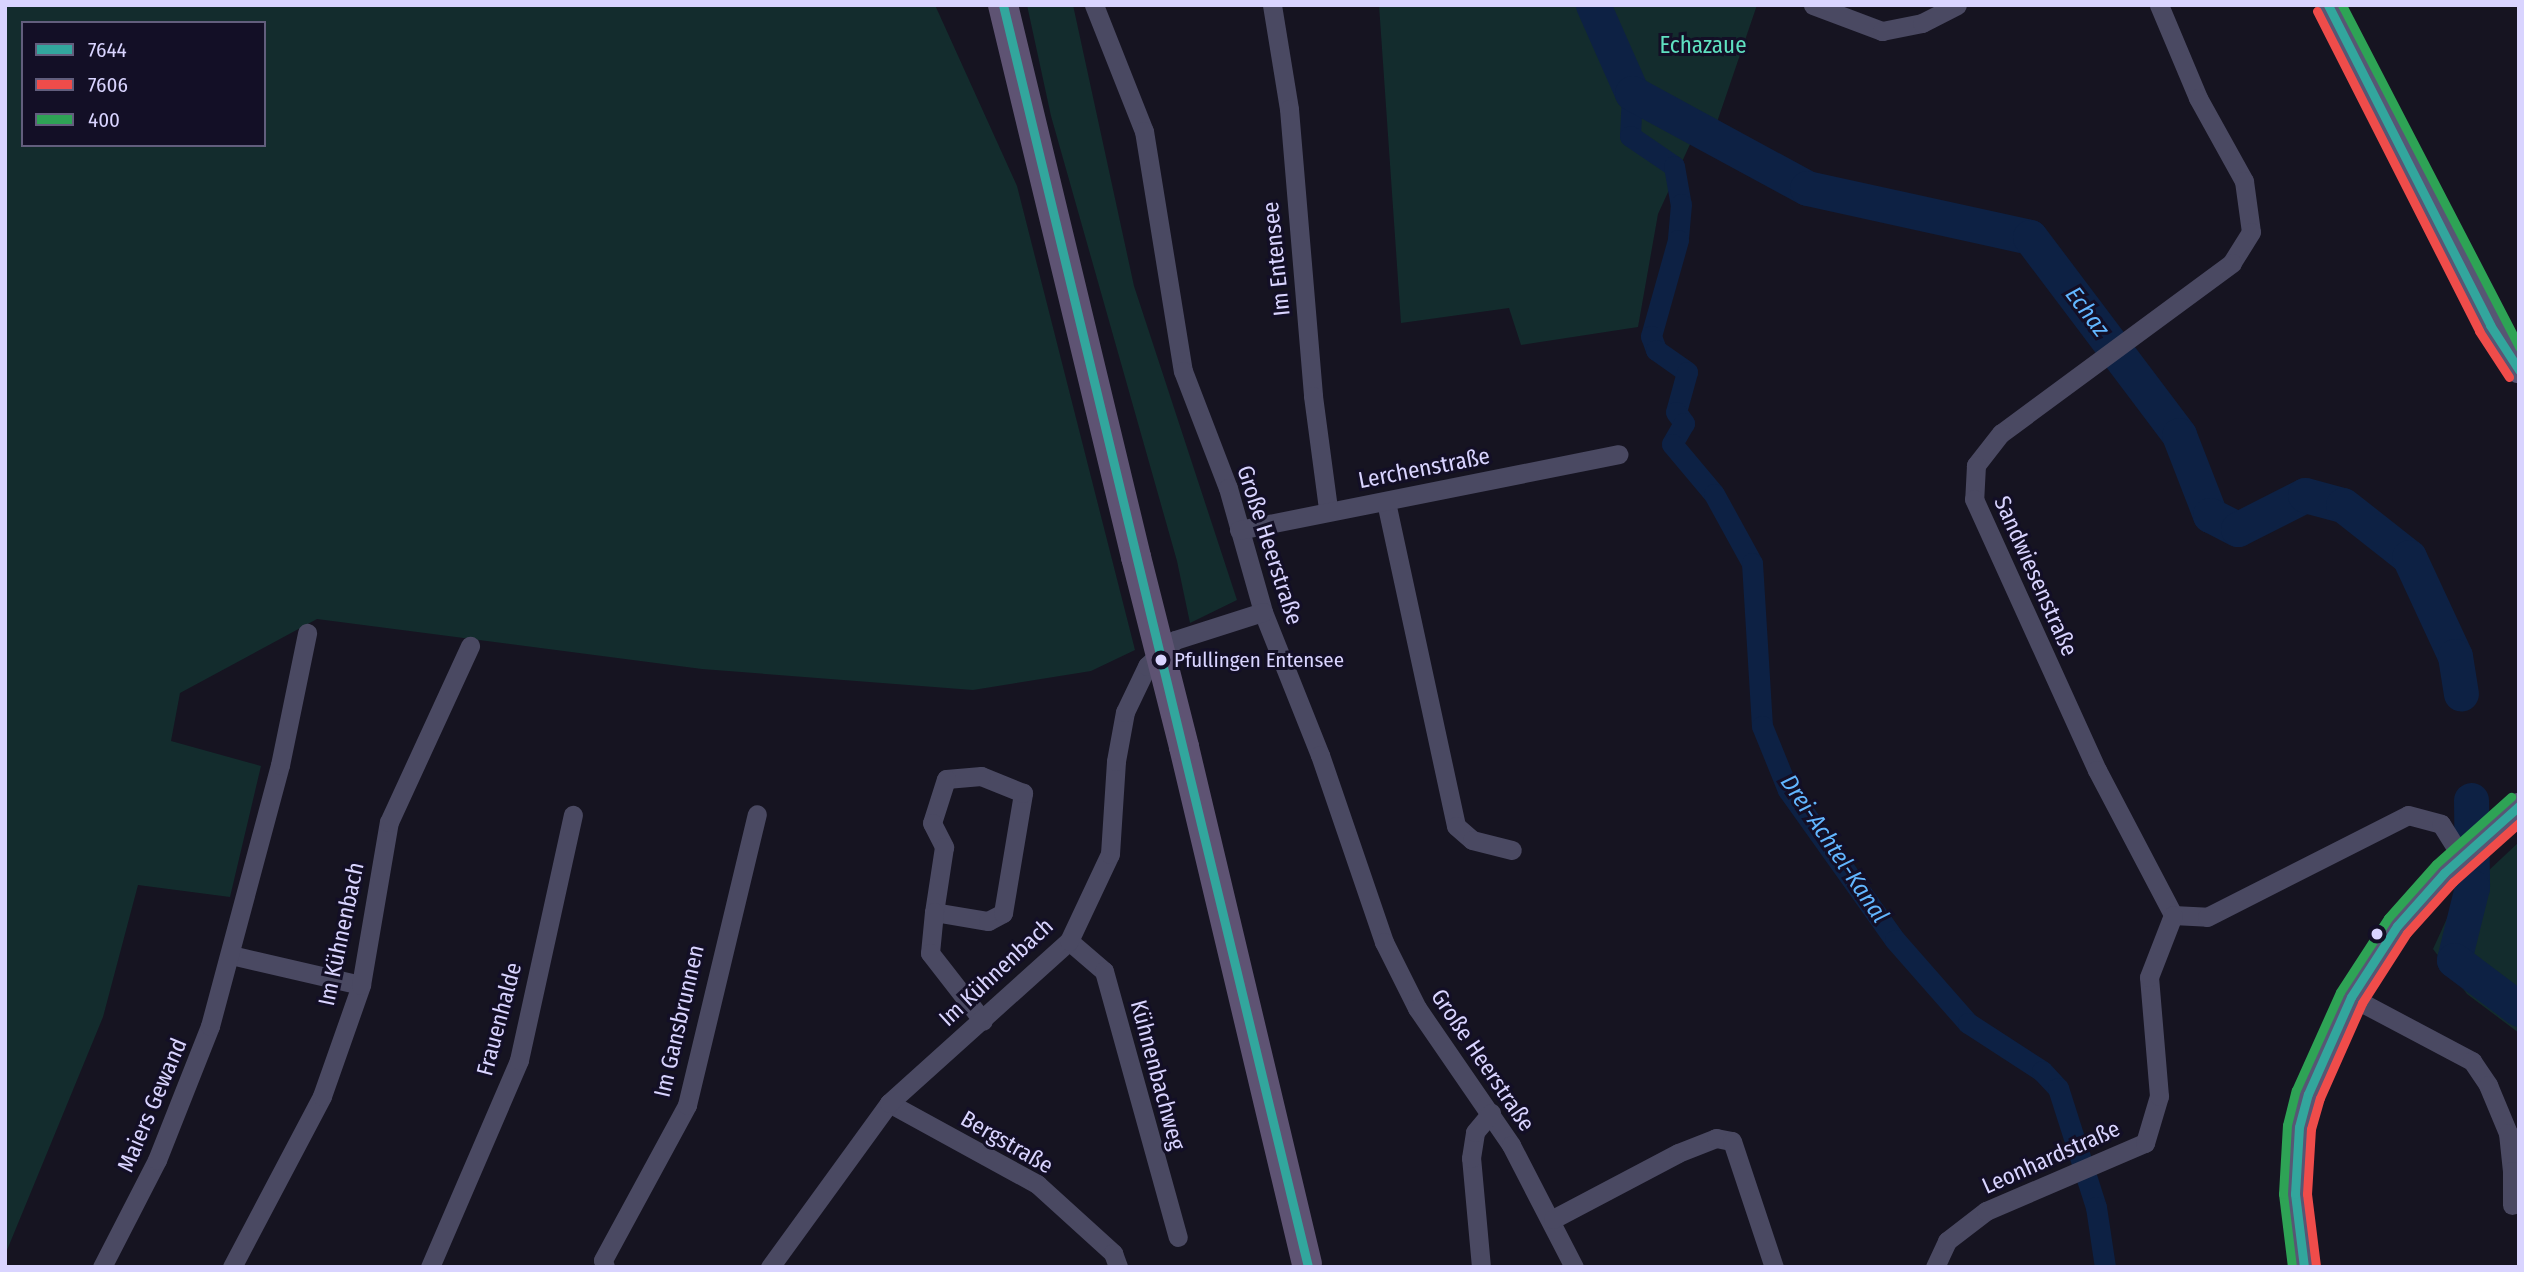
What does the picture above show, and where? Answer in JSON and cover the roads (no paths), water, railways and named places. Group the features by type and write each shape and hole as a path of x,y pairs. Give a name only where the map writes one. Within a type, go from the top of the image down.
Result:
{"main road":[{"path":"1003,5 1307,1264"},
{"path":"2328,5 2490,325 2518,366"},
{"path":"2304,1267 2295,1194 2299,1127 2308,1094 2351,997 2397,926 2453,865 2511,813"}],"street":[{"name":"Große Heerstraße","path":"1094,5 1144,131 1183,371 1228,488 1263,612 1320,755 1390,957 1429,1028 1491,1113 1553,1219 1574,1267"},
{"name":"Im Entensee","path":"1272,5 1289,109 1313,396 1328,509"},
{"path":"1813,5 1882,31 1922,23 1957,5"},
{"name":"Sandwiesenstraße","path":"2159,5 2198,98 2244,181 2251,232 2231,263 2090,371 2001,433 1976,465 1974,499 2097,770 2173,915"},
{"name":"Lerchenstraße","path":"1239,530 1328,509 1385,502 1618,454"},
{"path":"1385,502 1456,826 1472,840 1512,850"},
{"name":"Im Kühnenbach","path":"770,1267 889,1103 1069,941 1110,854 1116,761 1134,686 1147,666 1175,640 1263,612"},
{"name":"Maiers Gewand","path":"102,1267 183,1100 230,955 280,765 307,633"},
{"name":"Im Kühnenbach","path":"232,1267 322,1096 361,985 389,822 470,646"},
{"path":"934,912 988,922 1003,913 1023,793 981,776 946,779 932,823 944,846 934,912 930,953 983,1021"},
{"name":"Im Gansbrunnen","path":"605,1267 604,1260 687,1105 757,814"},
{"name":"Frauenhalde","path":"430,1267 519,1060 573,815"},
{"path":"2173,915 2207,917 2408,815 2441,824 2453,865"},
{"name":"Leonhardstraße","path":"1935,1267 1947,1241 1986,1211 2144,1143 2159,1096 2149,976 2173,915"},
{"name":"Kühnenbachweg","path":"1069,941 1104,971 1178,1237"},
{"path":"230,955 361,985"},
{"path":"2351,997 2472,1061 2488,1085 2508,1133 2515,1171 2512,1205"},
{"name":"Bergstraße","path":"889,1103 1037,1184 1113,1253 1118,1267"},
{"path":"1481,1267 1471,1158 1475,1132 1491,1113"},
{"path":"1553,1219 1678,1153 1716,1138 1732,1141 1774,1267"}],"waterway":[{"name":"Echaz","path":"1593,5 1632,93 1807,188 2030,237 2179,435 2210,515 2238,529 2305,495 2343,505 2409,557 2455,656 2461,694"},
{"name":"Drei-Achtel-Kanal","path":"1632,93 1630,136 1674,166 1681,204 1678,240 1651,336 1656,350 1687,372 1676,412 1684,423 1672,444 1714,494 1752,563 1762,726 1788,790 1895,940 1968,1023 2042,1071 2058,1088 2096,1207 2105,1267"},
{"name":"Echaz","path":"2471,800 2472,887 2454,960 2519,1009"}],"place":[{"name":"Pfullingen Entensee","path":"1161,660"}],"park label":[{"name":"Echazaue","path":"1703,45"}]}
